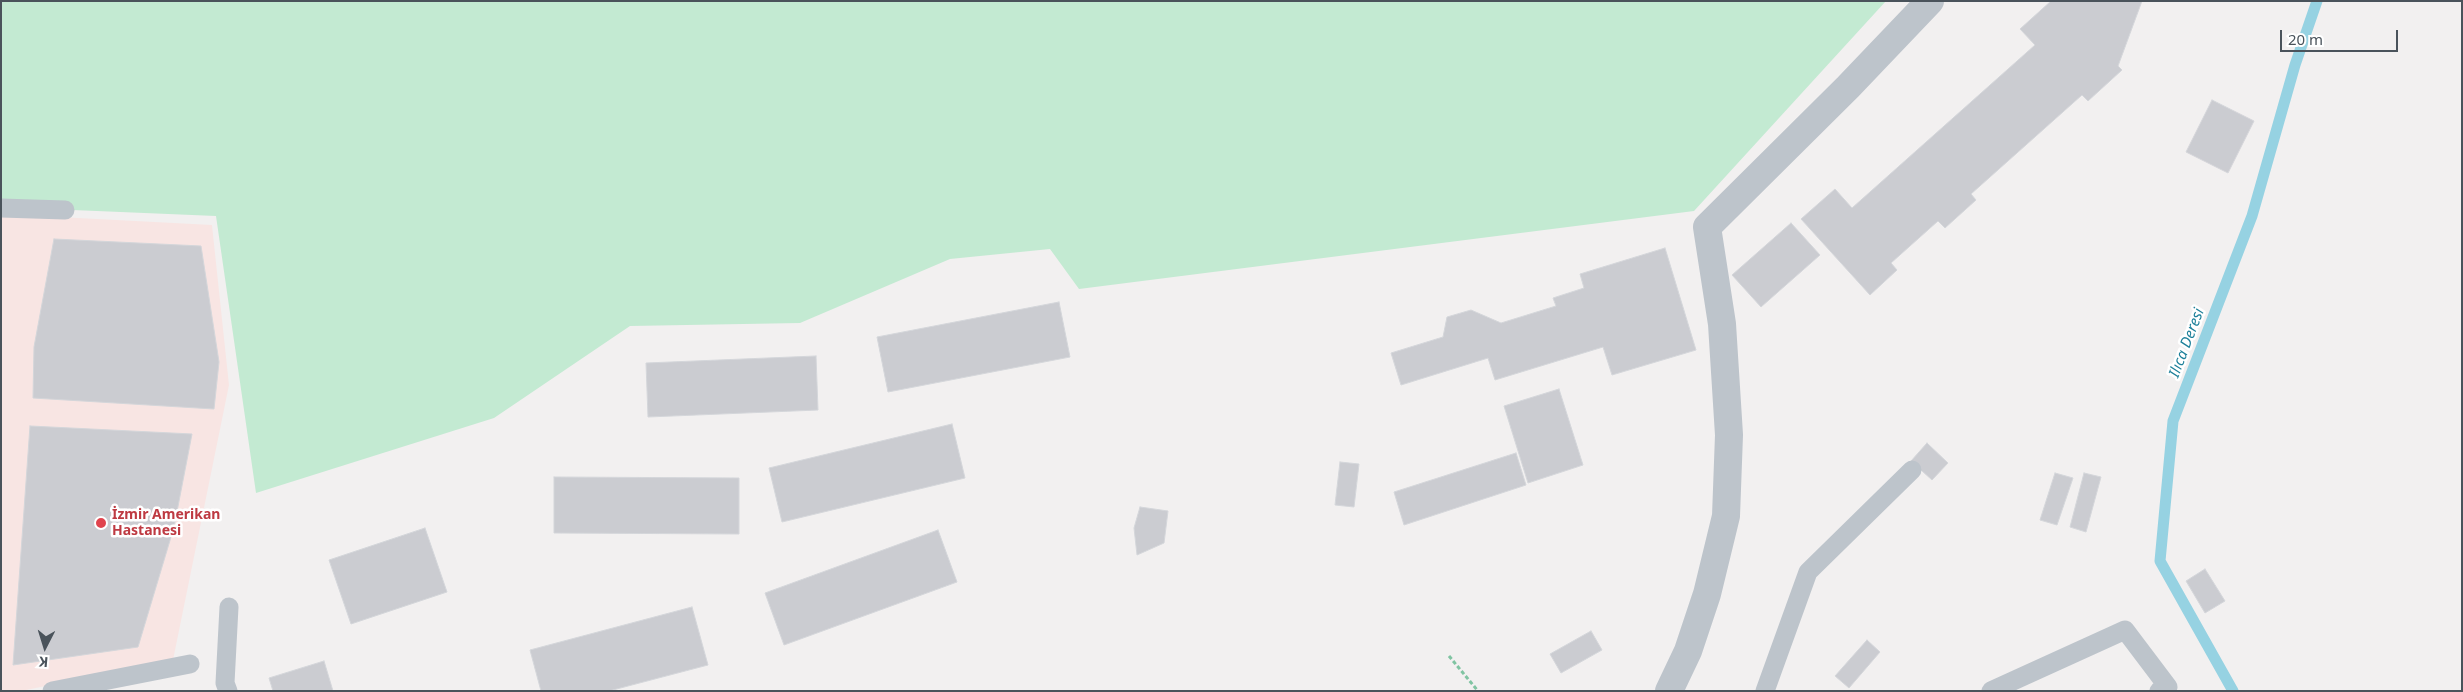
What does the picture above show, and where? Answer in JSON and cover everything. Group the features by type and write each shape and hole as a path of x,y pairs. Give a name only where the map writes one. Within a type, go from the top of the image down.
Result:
{"street":[{"path":"1669,691 1688,651 1707,594 1726,516 1729,435 1723,333 1707,227 1848,87 1930,1"}],"lane":[{"path":"1,208 65,210"},
{"path":"1765,691 1808,572 1912,470"},
{"path":"228,607 226,683 228,691"},
{"path":"1991,691 2125,630 2168,687 2159,691"},
{"path":"52,691 190,664"}],"path":[{"path":"1449,656 1478,691"}],"shaded area":[{"name":"İzmir Amerikan Hastanesi","path":"1,214 212,225 229,385 173,660 21,691 1,691"}],"green space":[{"path":"1,1 1886,1 1694,211 1079,289 1050,249 950,259 800,323 630,326 494,418 256,493 216,216 1,207"}],"building":[{"path":"2051,1 2142,1 2118,66 2122,70 2088,101 2082,95 1971,194 1976,200 1945,228 1938,221 1891,263 1897,270 1870,295 1801,219 1835,189 1852,208 2035,45 2020,29"},
{"path":"2212,100 2254,121 2228,173 2186,152"},
{"path":"1791,223 1820,255 1761,307 1732,275"},
{"path":"54,239 201,246 219,362 214,409 33,398 34,347"},
{"path":"1665,248 1696,350 1612,375 1603,347 1495,380 1488,358 1401,385 1391,353 1443,337 1447,317 1471,310 1501,323 1556,306 1553,298 1584,288 1580,274"},
{"path":"1059,302 1070,357 888,392 877,337"},
{"path":"816,356 818,410 648,417 646,363"},
{"path":"1559,389 1583,465 1528,483 1504,406"},
{"path":"952,424 965,478 782,522 769,468"},
{"path":"30,426 192,434 174,527 138,647 13,665"},
{"path":"1927,443 1948,463 1932,480 1911,461"},
{"path":"1516,453 1526,485 1404,525 1394,492"},
{"path":"1340,462 1359,464 1354,507 1335,505"},
{"path":"2055,473 2073,478 2057,525 2040,520"},
{"path":"2084,473 2101,477 2086,532 2070,527"},
{"path":"554,477 739,478 739,534 554,533"},
{"path":"1140,507 1168,511 1164,543 1137,555 1134,528"},
{"path":"425,528 447,592 351,624 329,560"},
{"path":"938,530 957,582 784,645 765,593"},
{"path":"2205,569 2225,601 2205,613 2186,581"},
{"path":"692,607 708,665 609,691 541,691 530,650"},
{"path":"1591,631 1602,650 1561,673 1550,654"},
{"path":"1867,640 1880,652 1849,688 1835,676"},
{"path":"324,661 333,691 273,691 269,678"}],"waterway":[{"name":"Ilıca Deresi","path":"2233,691 2160,561 2173,421 2252,216 2295,65 2317,1"}],"place":[{"name":"İzmir Amerikan Hastanesi","path":"101,523"}]}
